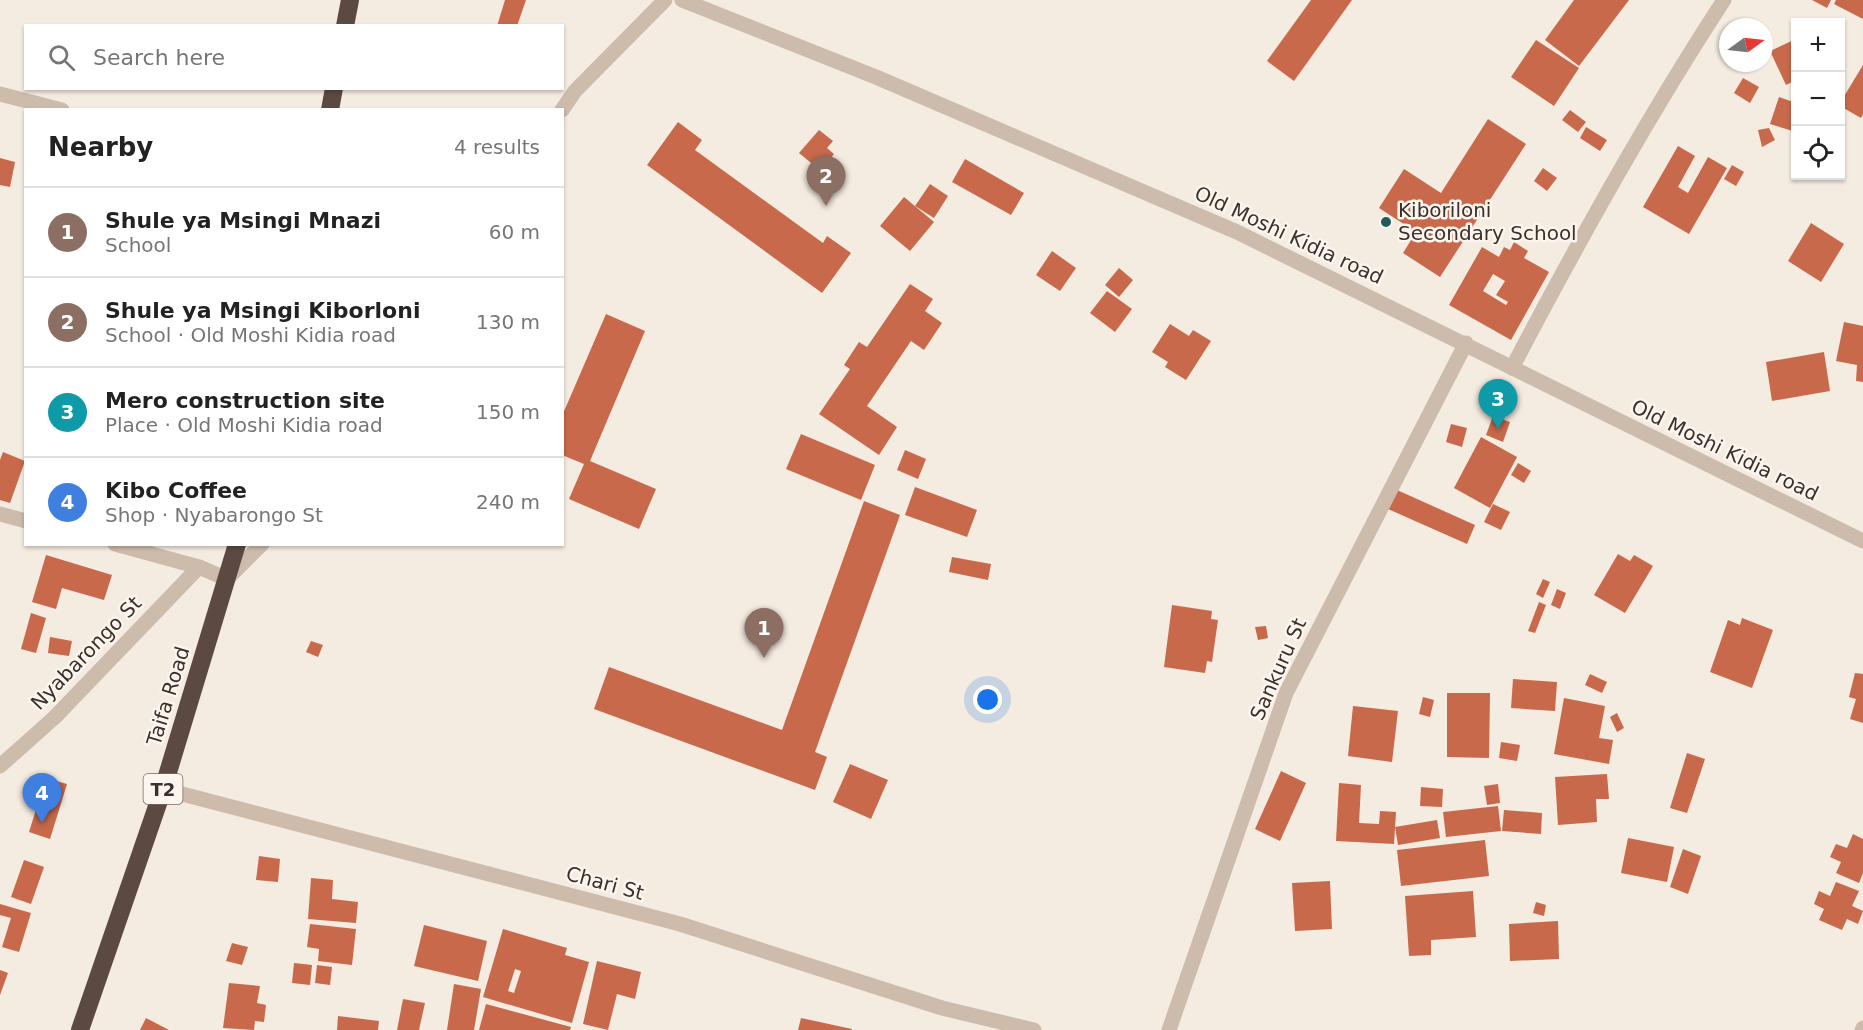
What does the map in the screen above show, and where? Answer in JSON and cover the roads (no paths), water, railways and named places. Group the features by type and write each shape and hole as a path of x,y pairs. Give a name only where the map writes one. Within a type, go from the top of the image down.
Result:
{"highway":[{"path":"345,24 350,0"},
{"path":"330,108 334,90"},
{"name":"Taifa Road","path":"80,1030 163,789 236,546"}],"street":[{"path":"563,108 575,91 665,0"},
{"name":"Old Moshi Kidia road","path":"682,0 898,87 1226,227 1512,368 1862,536"},
{"path":"1512,368 1576,244 1724,0"},
{"path":"0,94 54,108"},
{"name":"Sankuru St","path":"1169,1030 1286,693 1466,344"},
{"path":"0,514 24,520"},
{"path":"122,546 199,567 227,579 260,546"},
{"name":"Nyabarongo St","path":"0,766 55,717 199,567"},
{"name":"Chari St","path":"163,789 680,924 942,1008 1034,1030"}],"place":[{"name":"Shule ya Msingi Kiborloni","path":"826,206"},
{"name":"Kiboriloni Secondary School","path":"1386,222"},
{"name":"Mero construction site","path":"1498,429"},
{"name":"Shule ya Msingi Mnazi","path":"764,658"},
{"name":"Kibo Coffee","path":"42,823"}]}
